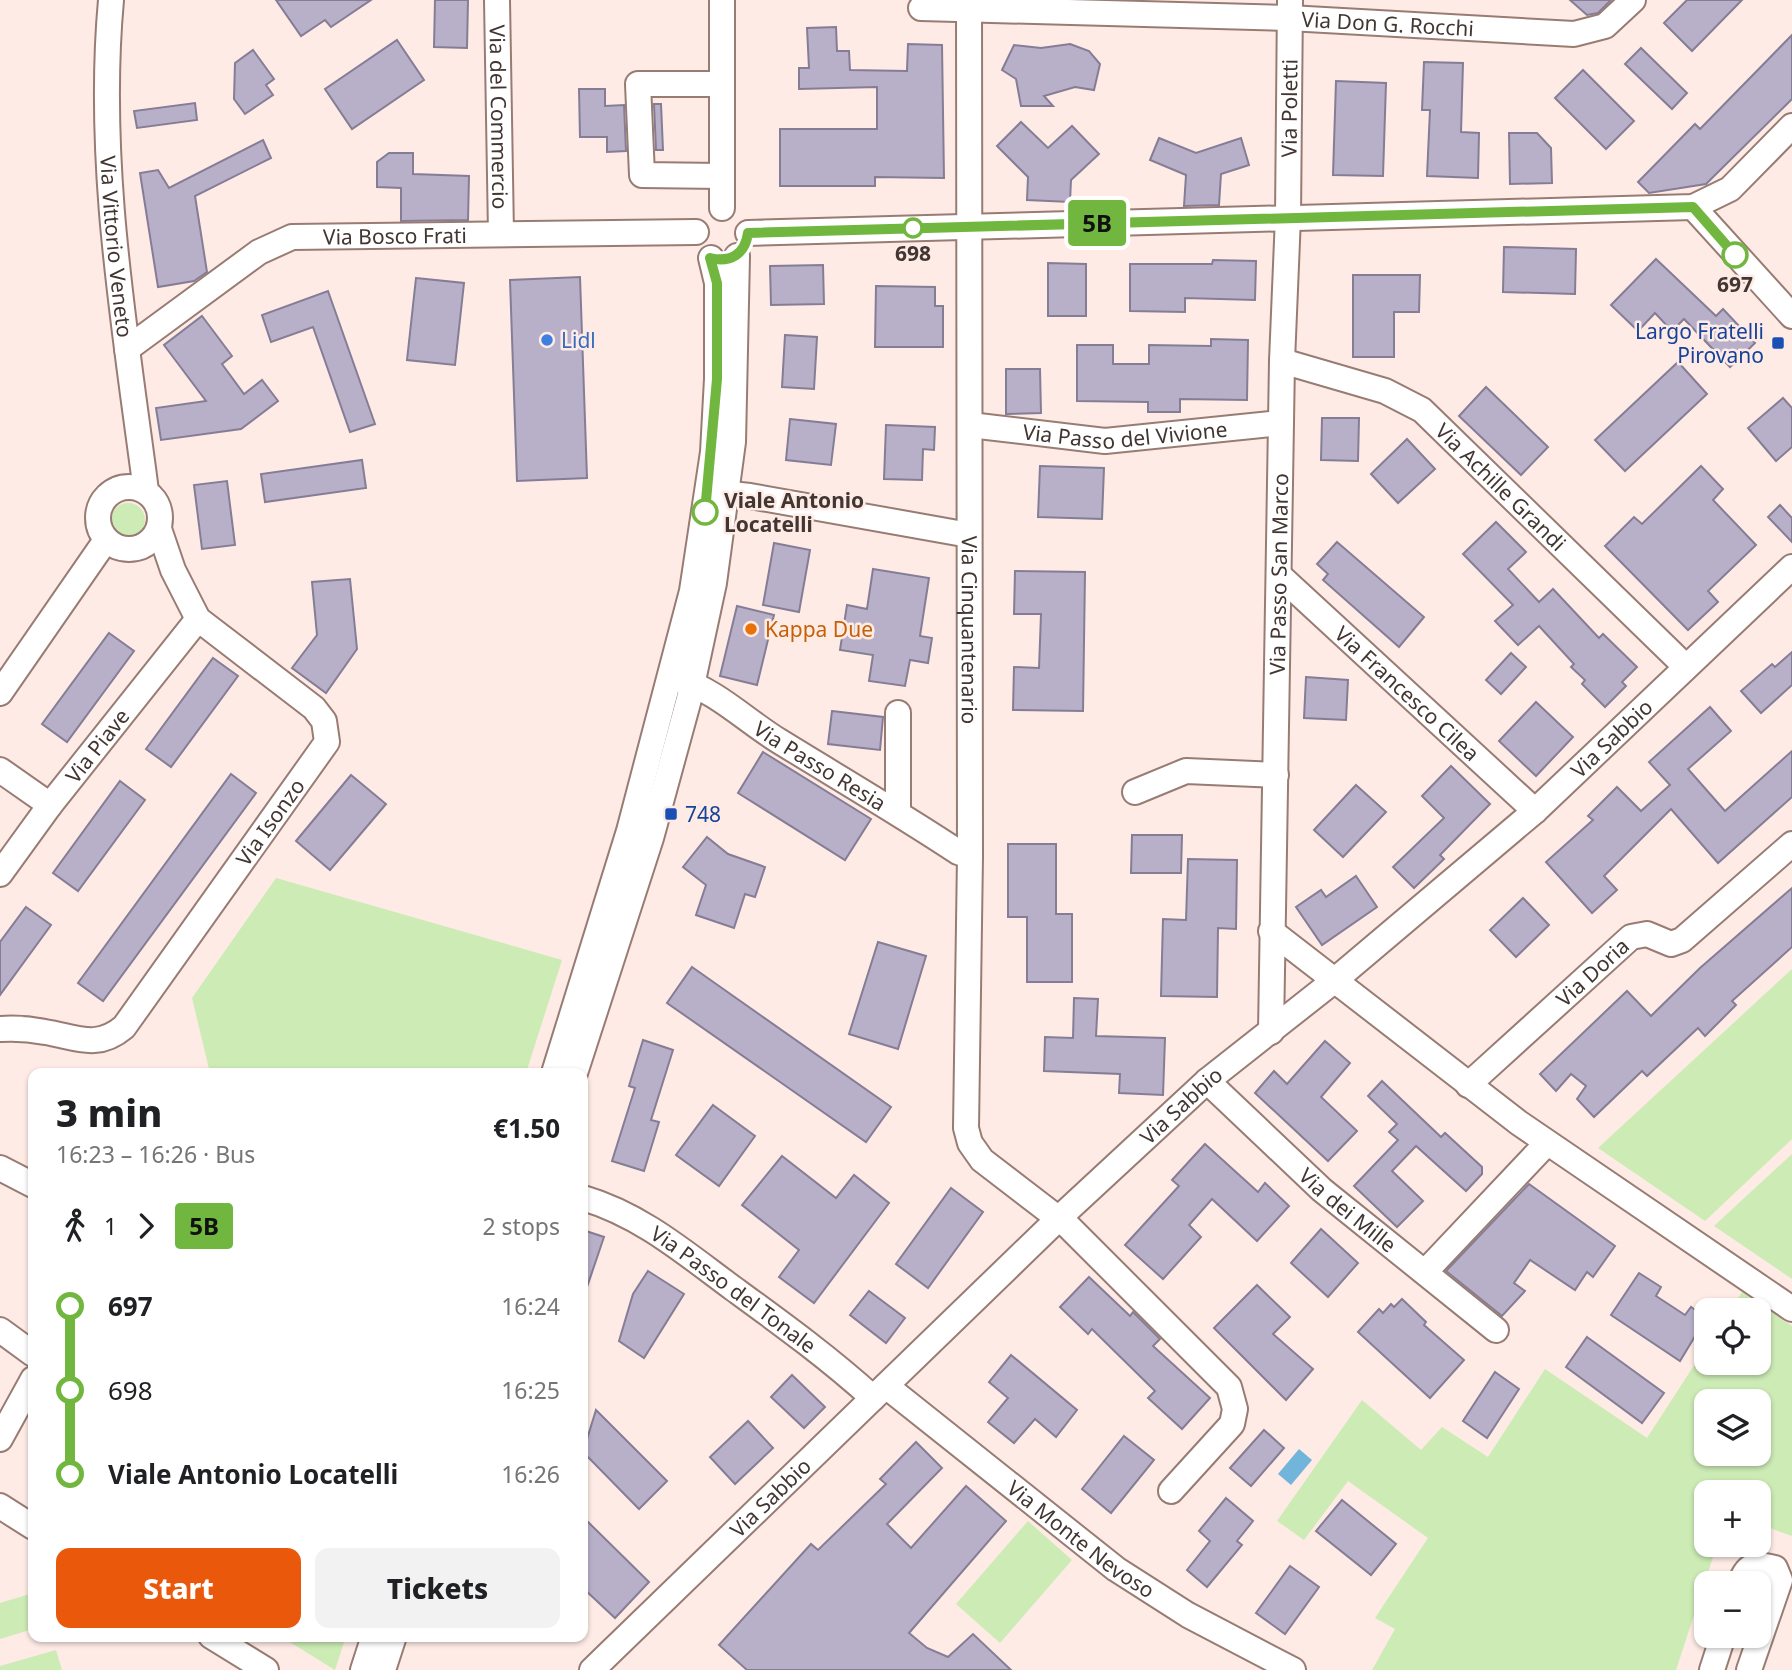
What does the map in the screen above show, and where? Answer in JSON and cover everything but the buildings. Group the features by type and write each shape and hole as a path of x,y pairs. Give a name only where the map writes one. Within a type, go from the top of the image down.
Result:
{"street":[{"name":"Via Vittorio Veneto","path":"111,0 106,150 127,349 146,491"},
{"name":"Via del Commercio","path":"497,0 501,234"},
{"path":"722,0 722,208"},
{"name":"Via Don G. Rocchi","path":"921,8 969,5 1289,9 1574,34 1605,26 1633,0"},
{"name":"Via Cinquantenario","path":"969,5 968,1136 982,1160 1058,1219 1222,1377 1232,1394 1235,1409 1232,1424 1171,1491"},
{"name":"Via Poletti","path":"1288,218 1289,9"},
{"path":"722,84 638,84 642,175 722,176"},
{"path":"748,233 1693,207 1730,189 1792,126"},
{"path":"1693,207 1791,314"},
{"path":"556,1068 631,822 714,583 718,493 717,283 710,258 698,245 696,232 706,213 722,208 737,213 748,233 747,243 737,256 728,260 710,258"},
{"name":"Via Passo San Marco","path":"1271,1032 1282,361 1288,218"},
{"name":"Via Bosco Frati","path":"127,349 269,246 299,237 696,232"},
{"path":"718,493 735,405 737,256"},
{"name":"Via Achille Grandi","path":"1282,361 1393,394 1427,414 1686,667"},
{"name":"Via Passo del Vivione","path":"970,425 1105,441 1281,423"},
{"path":"137,487 146,491 159,508 159,529 145,545 125,550 106,540 98,522 102,502 117,489 137,487"},
{"path":"718,493 969,535"},
{"name":"Via Isonzo","path":"0,1029 43,1031 90,1043 120,1031 327,742 324,721 314,708 198,619 173,570 159,529"},
{"path":"0,693 106,540"},
{"name":"Via Sabbio","path":"592,1670 1058,1219 1207,1081 1335,980 1535,811 1792,567"},
{"name":"Via Francesco Cilea","path":"1280,576 1535,811"},
{"name":"Via Piave","path":"0,874 50,805 198,619"},
{"path":"577,1068 651,838 681,680"},
{"name":"Via Passo Resia","path":"681,680 706,690 777,740 958,852 970,856"},
{"path":"898,713 898,813"},
{"path":"0,770 50,805"},
{"path":"1135,792 1167,777 1196,770 1276,775"},
{"name":"Via Doria","path":"1468,1085 1631,937 1647,934 1671,944 1682,940 1792,844"},
{"path":"1271,931 1468,1085 1547,1143 1792,1310"},
{"name":"Via dei Mille","path":"1207,1081 1303,1173 1496,1330"},
{"path":"1425,1272 1547,1143"},
{"path":"0,1168 28,1182"},
{"name":"Via Passo del Tonale","path":"588,1200 614,1208 658,1233 879,1392"},
{"path":"0,1330 28,1350"},
{"path":"0,1439 28,1388"},
{"name":"Via Monte Nevoso","path":"879,1392 1116,1569 1181,1611 1293,1670"},
{"path":"0,1506 28,1524"},
{"path":"1746,1571 1753,1565 1775,1569 1780,1580 1771,1606"},
{"path":"221,1642 265,1670"},
{"path":"363,1670 372,1642"},
{"path":"383,1670 392,1642"},
{"path":"1712,1670 1719,1648"},
{"path":"1749,1670 1757,1648"}],"green space":[{"path":"128,503 140,508 145,520 140,532 128,537 116,532 111,520 116,508"},
{"path":"276,878 562,960 528,1068 209,1068 192,998"},
{"path":"1792,969 1792,1139 1705,1221 1598,1148"},
{"path":"1792,1154 1792,1279 1714,1226"},
{"path":"1742,1292 1751,1298 1738,1298"},
{"path":"1771,1312 1792,1326 1792,1536 1771,1528 1771,1480 1694,1480 1694,1557 1713,1557 1708,1571 1694,1571 1694,1615 1676,1670 1372,1670 1395,1629 1375,1618 1428,1538 1348,1481 1304,1540 1277,1521 1362,1400 1421,1450 1442,1427 1488,1457 1545,1369 1647,1438 1694,1366 1694,1375 1771,1375"},
{"path":"1028,1521 1072,1560 1000,1643 956,1604"},
{"path":"28,1595 28,1631 0,1639 0,1603"},
{"path":"290,1642 344,1642 335,1670"},
{"path":"56,1650 62,1670 0,1670 0,1666"}],"water":[{"path":"1299,1449 1312,1460 1291,1485 1278,1474"}],"bus line":[{"name":"5B","path":"705,512 713,452 717,379 717,283 710,258 728,260 737,256 747,243 748,233 1693,207 1735,255"}],"place":[{"name":"698","path":"913,228"},
{"name":"697","path":"1735,255"},
{"name":"Lidl","path":"547,340"},
{"name":"Largo Fratelli Pirovano","path":"1778,343"},
{"name":"Viale Antonio Locatelli","path":"705,512"},
{"name":"Kappa Due","path":"751,629"},
{"name":"748","path":"671,814"}]}
